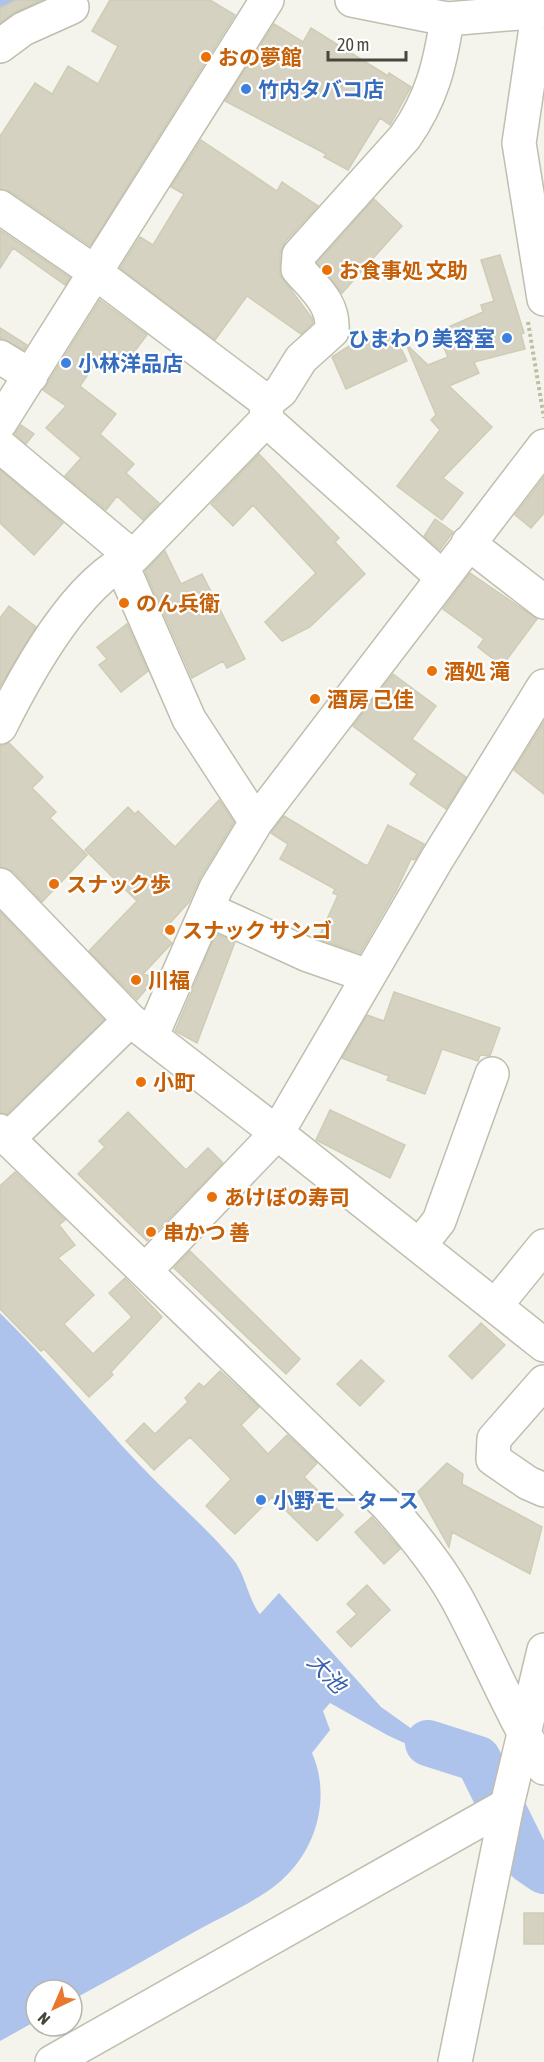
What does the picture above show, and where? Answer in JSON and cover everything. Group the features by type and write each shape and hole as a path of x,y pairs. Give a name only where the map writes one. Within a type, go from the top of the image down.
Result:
{"street":[{"path":"0,423 267,0"},
{"path":"352,0 447,19 541,8 519,143 544,299"},
{"path":"0,46 22,29 72,7"},
{"path":"0,728 24,681 49,641 80,601 106,573 127,560 267,411 301,359 332,331 333,316 326,302 298,269 299,255 405,137 417,118 439,69 447,19"},
{"path":"0,207 96,273 267,411 442,577"},
{"path":"0,357 31,376"},
{"path":"0,446 127,560 189,719 256,822"},
{"path":"544,446 256,822 216,888 207,909 141,1028 4,1135 387,1505 415,1537 456,1598 533,1734 544,1768"},
{"path":"468,543 544,602"},
{"path":"145,1271 277,1133 529,706 544,686"},
{"path":"0,885 141,1028 420,1245 544,1345"},
{"path":"207,909 308,955 368,976"},
{"path":"420,1245 439,1221 492,1074"},
{"path":"496,1305 544,1246"},
{"path":"544,1382 494,1439 493,1459 528,1483 544,1490"},
{"path":"455,2062 507,1805 533,1734 544,1650"},
{"path":"52,2062 507,1805"}],"water":[{"path":"0,1313 139,1464 232,1558 260,1614 279,1593 381,1707 412,1729 427,1736 488,1751 489,1768 484,1769 437,1758 387,1735 330,1703 323,1711 330,1730 312,1753 318,1770 320,1788 320,1806 316,1824 301,1858 290,1872 276,1885 233,1912 84,1993 84,1978 24,1978 24,2028 0,2041"}],"building":[{"path":"16,0 42,0 15,12 0,23 0,8"},
{"path":"110,0 210,0 235,15 90,246 11,192 0,189 0,136 35,83 52,94 68,66 98,84 118,46 92,31"},
{"path":"274,24 303,42 311,28 388,76 389,73 411,87 390,125 380,118 348,170 324,157 326,154 225,101"},
{"path":"201,140 277,191 282,182 318,206 285,242 280,254 280,275 312,318 313,323 301,334 247,296 215,340 120,268 140,237 153,245 184,194 171,187"},
{"path":"374,199 402,226 342,293 317,263"},
{"path":"0,230 70,278 65,285 13,248 0,268"},
{"path":"500,255 524,333 521,334 525,349 474,362 479,373 449,386 492,427 443,478 463,493 442,520 397,486 440,430 431,420 436,415 406,344 428,365 448,357 437,332 483,312 481,305 494,301 481,260"},
{"path":"100,300 147,335 125,364 105,349 80,386 116,414 100,434 134,464 126,473 159,503 143,520 117,496 106,510 65,476 81,458 46,428 66,406 43,390"},
{"path":"0,328 27,345 24,350 0,338"},
{"path":"393,332 407,361 346,389 332,357 352,344 355,349"},
{"path":"21,425 34,434 26,444 15,434"},
{"path":"259,454 339,538 335,542 365,574 310,627 282,641 265,622 316,573 253,505 233,526 211,504"},
{"path":"0,470 63,523 34,555 0,523"},
{"path":"544,477 544,513 531,528 515,515"},
{"path":"435,519 453,532 440,550 424,536"},
{"path":"165,551 181,584 202,574 245,659 227,668 223,661 192,678 145,571"},
{"path":"470,573 537,619 502,666 478,647 484,639 443,609"},
{"path":"9,606 36,627 0,686 0,618"},
{"path":"127,624 148,671 121,692 99,665 107,659 97,647"},
{"path":"393,674 436,706 412,739 466,777 446,809 410,784 417,774 353,726"},
{"path":"544,722 544,794 514,770"},
{"path":"9,743 43,777 32,788 56,812 50,818 87,855 42,902 14,872 0,867 0,746"},
{"path":"219,800 234,822 200,878 189,902 161,933 172,943 143,974 156,978 137,1000 89,951 137,901 85,850 128,807 135,814 138,811 175,847"},
{"path":"284,816 365,865 368,865 388,825 424,844 415,860 411,859 396,891 360,953 318,939 338,895 333,893 335,889 280,859 288,844 271,833"},
{"path":"0,912 104,1020 7,1114 0,1113"},
{"path":"216,934 235,942 197,1043 175,1031"},
{"path":"394,992 500,1028 490,1056 480,1055 478,1061 442,1049 425,1094 387,1080 389,1076 342,1058 367,1015 384,1021"},
{"path":"330,1110 405,1145 390,1178 316,1140"},
{"path":"128,1112 186,1170 208,1148 223,1163 147,1241 78,1174 105,1147 99,1141"},
{"path":"15,1172 65,1220 59,1225 75,1245 58,1258 94,1295 64,1324 93,1354 132,1317 109,1293 125,1278 162,1317 111,1372 113,1375 89,1397 44,1349 41,1351 0,1309 0,1186"},
{"path":"190,1251 300,1359 286,1374 174,1268"},
{"path":"481,1323 505,1345 472,1379 449,1356"},
{"path":"361,1360 384,1381 360,1406 337,1384"},
{"path":"220,1371 259,1407 241,1425 268,1454 287,1435 317,1463 304,1477 343,1515 317,1541 272,1497 235,1534 206,1506 231,1479 190,1437 154,1470 126,1441 144,1423 155,1434 188,1402 185,1398 199,1383 204,1387"},
{"path":"447,1463 463,1474 462,1484 542,1527 530,1574 452,1532 449,1547 418,1492"},
{"path":"372,1517 400,1549 384,1564 355,1532"},
{"path":"367,1585 390,1610 351,1647 337,1632 357,1614 347,1604"},
{"path":"524,1913 544,1913 544,1944 524,1944"}],"waterway":[{"path":"0,24 45,0"},
{"name":"大池","path":"428,1743 478,1759 528,1860 544,1871"}],"place":[{"name":"おの夢館","path":"206,57"},
{"name":"竹内タバコ店","path":"246,89"},
{"name":"お食事処 文助","path":"327,270"},
{"name":"ひまわり美容室","path":"507,338"},
{"name":"小林洋品店","path":"66,363"},
{"name":"のん兵衛","path":"124,603"},
{"name":"酒処 滝","path":"432,671"},
{"name":"酒房 己佳","path":"315,699"},
{"name":"スナック歩","path":"54,884"},
{"name":"スナック サンゴ","path":"170,930"},
{"name":"川福","path":"136,980"},
{"name":"小町","path":"141,1082"},
{"name":"あけぼの寿司","path":"212,1197"},
{"name":"串かつ 善","path":"151,1232"},
{"name":"小野モータース","path":"261,1500"}]}
